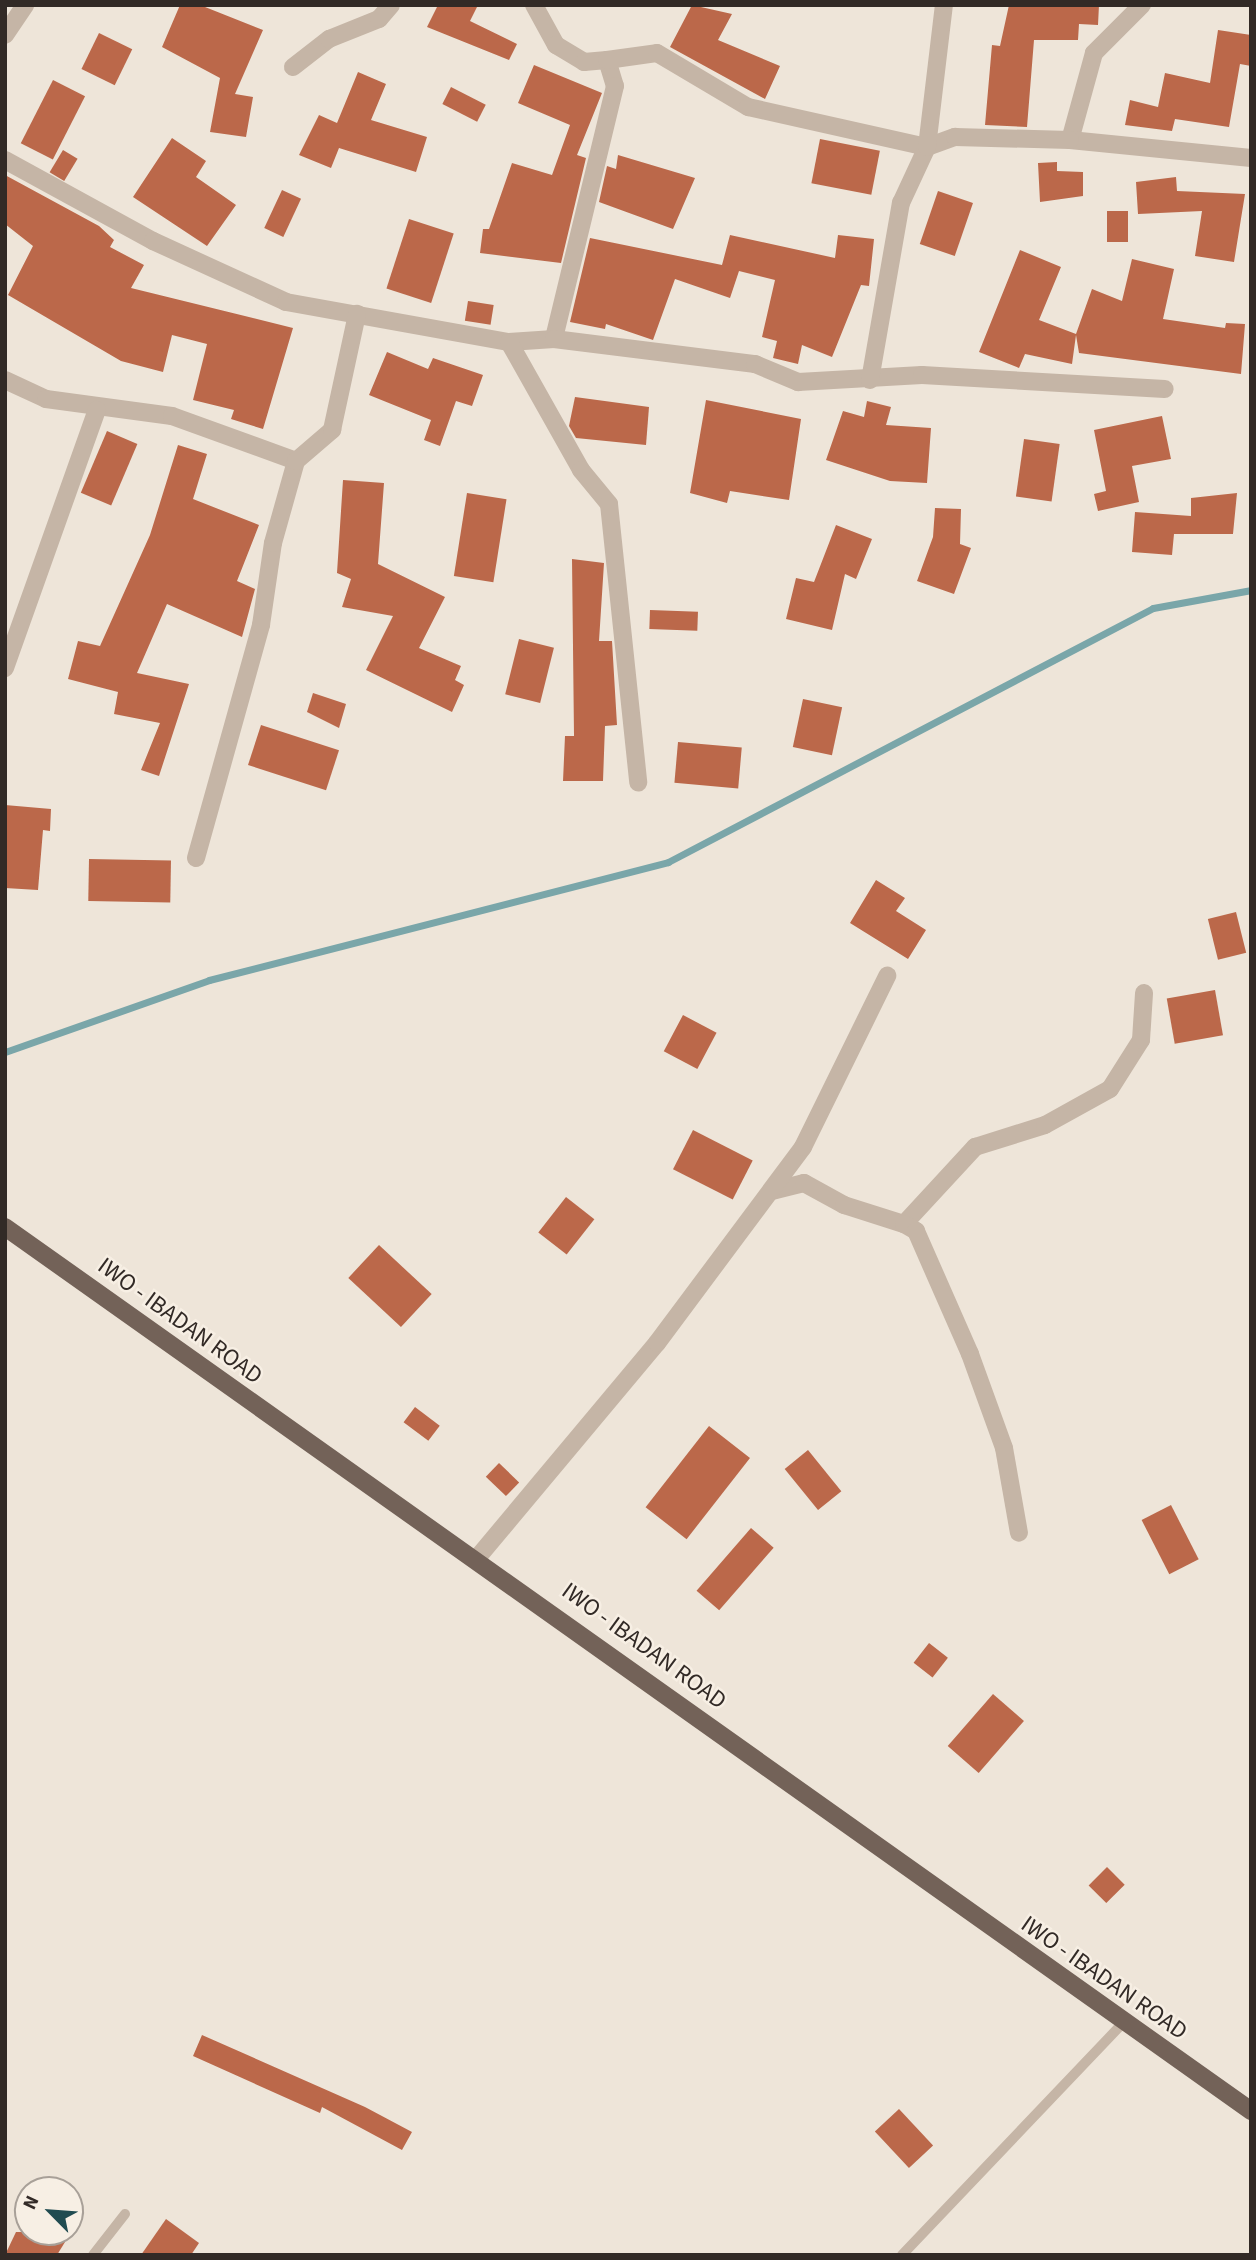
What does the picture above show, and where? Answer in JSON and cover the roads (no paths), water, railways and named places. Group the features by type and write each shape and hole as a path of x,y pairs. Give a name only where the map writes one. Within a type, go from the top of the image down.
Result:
{"main road":[{"name":"IWO - IBADAN ROAD","path":"5,1227 245,1399 478,1557 1251,2111"}],"street":[{"path":"5,35 25,5"},
{"path":"293,67 330,39 379,19 391,5"},
{"path":"534,5 566,53 584,62 657,53 748,107 927,147 955,137 1070,140 1251,159"},
{"path":"870,380 901,203 927,147 944,5"},
{"path":"1070,140 1094,53 1142,5"},
{"path":"554,339 615,86 607,60"},
{"path":"5,160 257,290 286,302 509,342 554,339 755,364 798,382 922,375 1165,389"},
{"path":"197,859 261,625 273,542 296,461 332,430 357,314"},
{"path":"509,342 582,470 609,504 638,782"},
{"path":"5,380 46,399 97,410 154,412 296,461"},
{"path":"5,668 97,410"},
{"path":"478,1557 649,1352 772,1191 831,1098 887,976"},
{"path":"904,1224 975,1147 1045,1125 1110,1089 1141,1040 1143,992"},
{"path":"772,1191 804,1183 844,1205 904,1224 916,1231 970,1354 1004,1448 1019,1532"}],"lane":[{"path":"902,2255 1124,2022"},
{"path":"93,2255 125,2214"}],"waterway":[{"path":"5,1052 209,980 668,862 1153,608 1251,590"}]}
